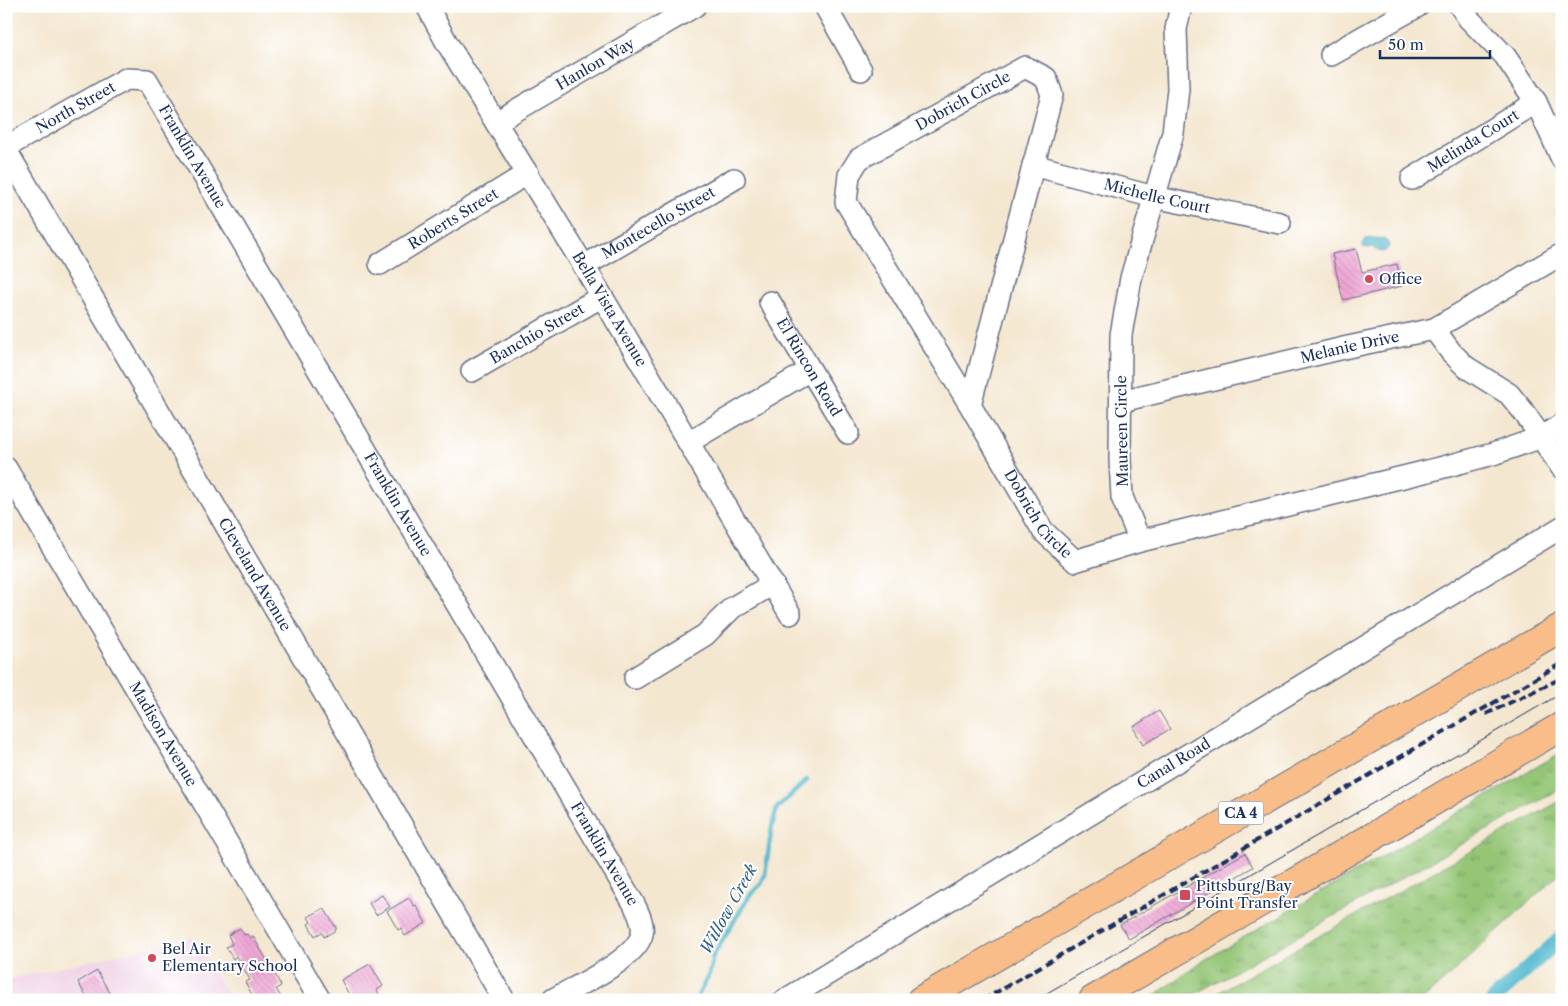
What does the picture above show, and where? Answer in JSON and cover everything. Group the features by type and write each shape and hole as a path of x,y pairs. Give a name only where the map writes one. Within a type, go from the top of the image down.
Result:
{"highway":[{"name":"CA 4","path":"921,1000 1562,627"},
{"path":"1093,1000 1562,726"}],"street":[{"name":"Bella Vista Avenue","path":"426,6 584,266 790,614"},
{"name":"Hanlon Way","path":"496,122 695,6"},
{"path":"825,6 861,70"},
{"name":"Maureen Circle","path":"1140,541 1122,497 1120,460 1121,335 1131,278 1173,132 1178,89 1176,29 1181,6"},
{"path":"1331,56 1418,6"},
{"path":"1460,6 1469,19 1505,56 1536,102 1562,159"},
{"name":"Dobrich Circle","path":"970,405 1052,95 1046,78 1025,67 859,159 849,175 846,202 970,405 1043,531 1075,561 1140,541"},
{"name":"North Street","path":"6,148 126,79 147,80"},
{"name":"Franklin Avenue","path":"147,80 629,895 642,923 642,933 637,945 629,954 613,966 552,1000"},
{"name":"Melinda Court","path":"1412,179 1536,102"},
{"name":"Cleveland Avenue","path":"6,148 504,1000"},
{"name":"Michelle Court","path":"1033,165 1154,197 1280,223"},
{"name":"Roberts Street","path":"380,264 528,173"},
{"name":"Montecello Street","path":"584,266 734,179"},
{"name":"Melanie Drive","path":"1121,401 1348,347 1434,329 1562,254"},
{"name":"Banchio Street","path":"472,371 602,297"},
{"name":"El Rincon Road","path":"770,302 848,433"},
{"path":"1434,329 1451,352 1466,367 1509,394 1562,468"},
{"path":"689,442 810,370"},
{"path":"1140,541 1493,454 1542,438 1562,424"},
{"name":"Madison Avenue","path":"6,468 320,1000"},
{"name":"Canal Road","path":"785,1000 1562,527"},
{"path":"635,678 705,635 732,608 773,584"}],"shaded area":[{"name":"Bel Air Elementary School","path":"193,937 230,1000 6,1000 6,980"}],"green space":[{"path":"1562,752 1562,788 1184,1000 1148,1000 1196,965"},
{"path":"1562,800 1562,871 1423,1000 1205,1000"}],"water":[{"path":"1365,239 1386,240 1389,247 1384,252 1372,247 1363,247 1362,244"}],"building":[{"name":"Office","path":"1356,249 1362,272 1397,264 1402,286 1343,300 1332,254"},
{"path":"1159,711 1170,729 1143,745 1133,727"},
{"path":"1245,853 1253,867 1129,939 1120,925"},
{"path":"382,895 390,907 376,915 369,903"},
{"path":"409,898 414,906 416,905 426,923 405,936 401,928 398,930 387,911"},
{"path":"324,908 336,930 324,937 322,932 315,936 308,924 311,922 308,917"},
{"path":"240,928 244,935 247,934 250,938 253,936 281,986 276,989 283,1000 255,1000 245,982 250,980 237,956 233,959 226,947 232,944 228,935"},
{"path":"370,964 383,986 377,990 382,1000 352,1000 341,980"},
{"path":"97,971 114,1000 88,1000 78,982"}],"waterway":[{"name":"Willow Creek","path":"696,1000 709,974 713,956 749,896 761,884 765,875 772,826 777,808 807,780"},
{"path":"1493,1000 1562,937"}],"tram line":[{"path":"1035,1000 1562,693"}],"railway":[{"path":"983,1000 1562,663"},
{"path":"1486,714 1562,678"}],"place":[{"name":"Office","path":"1369,279"},
{"name":"Pittsburg/Bay Point Transfer","path":"1185,895"},
{"name":"Bel Air Elementary School","path":"152,958"}]}
